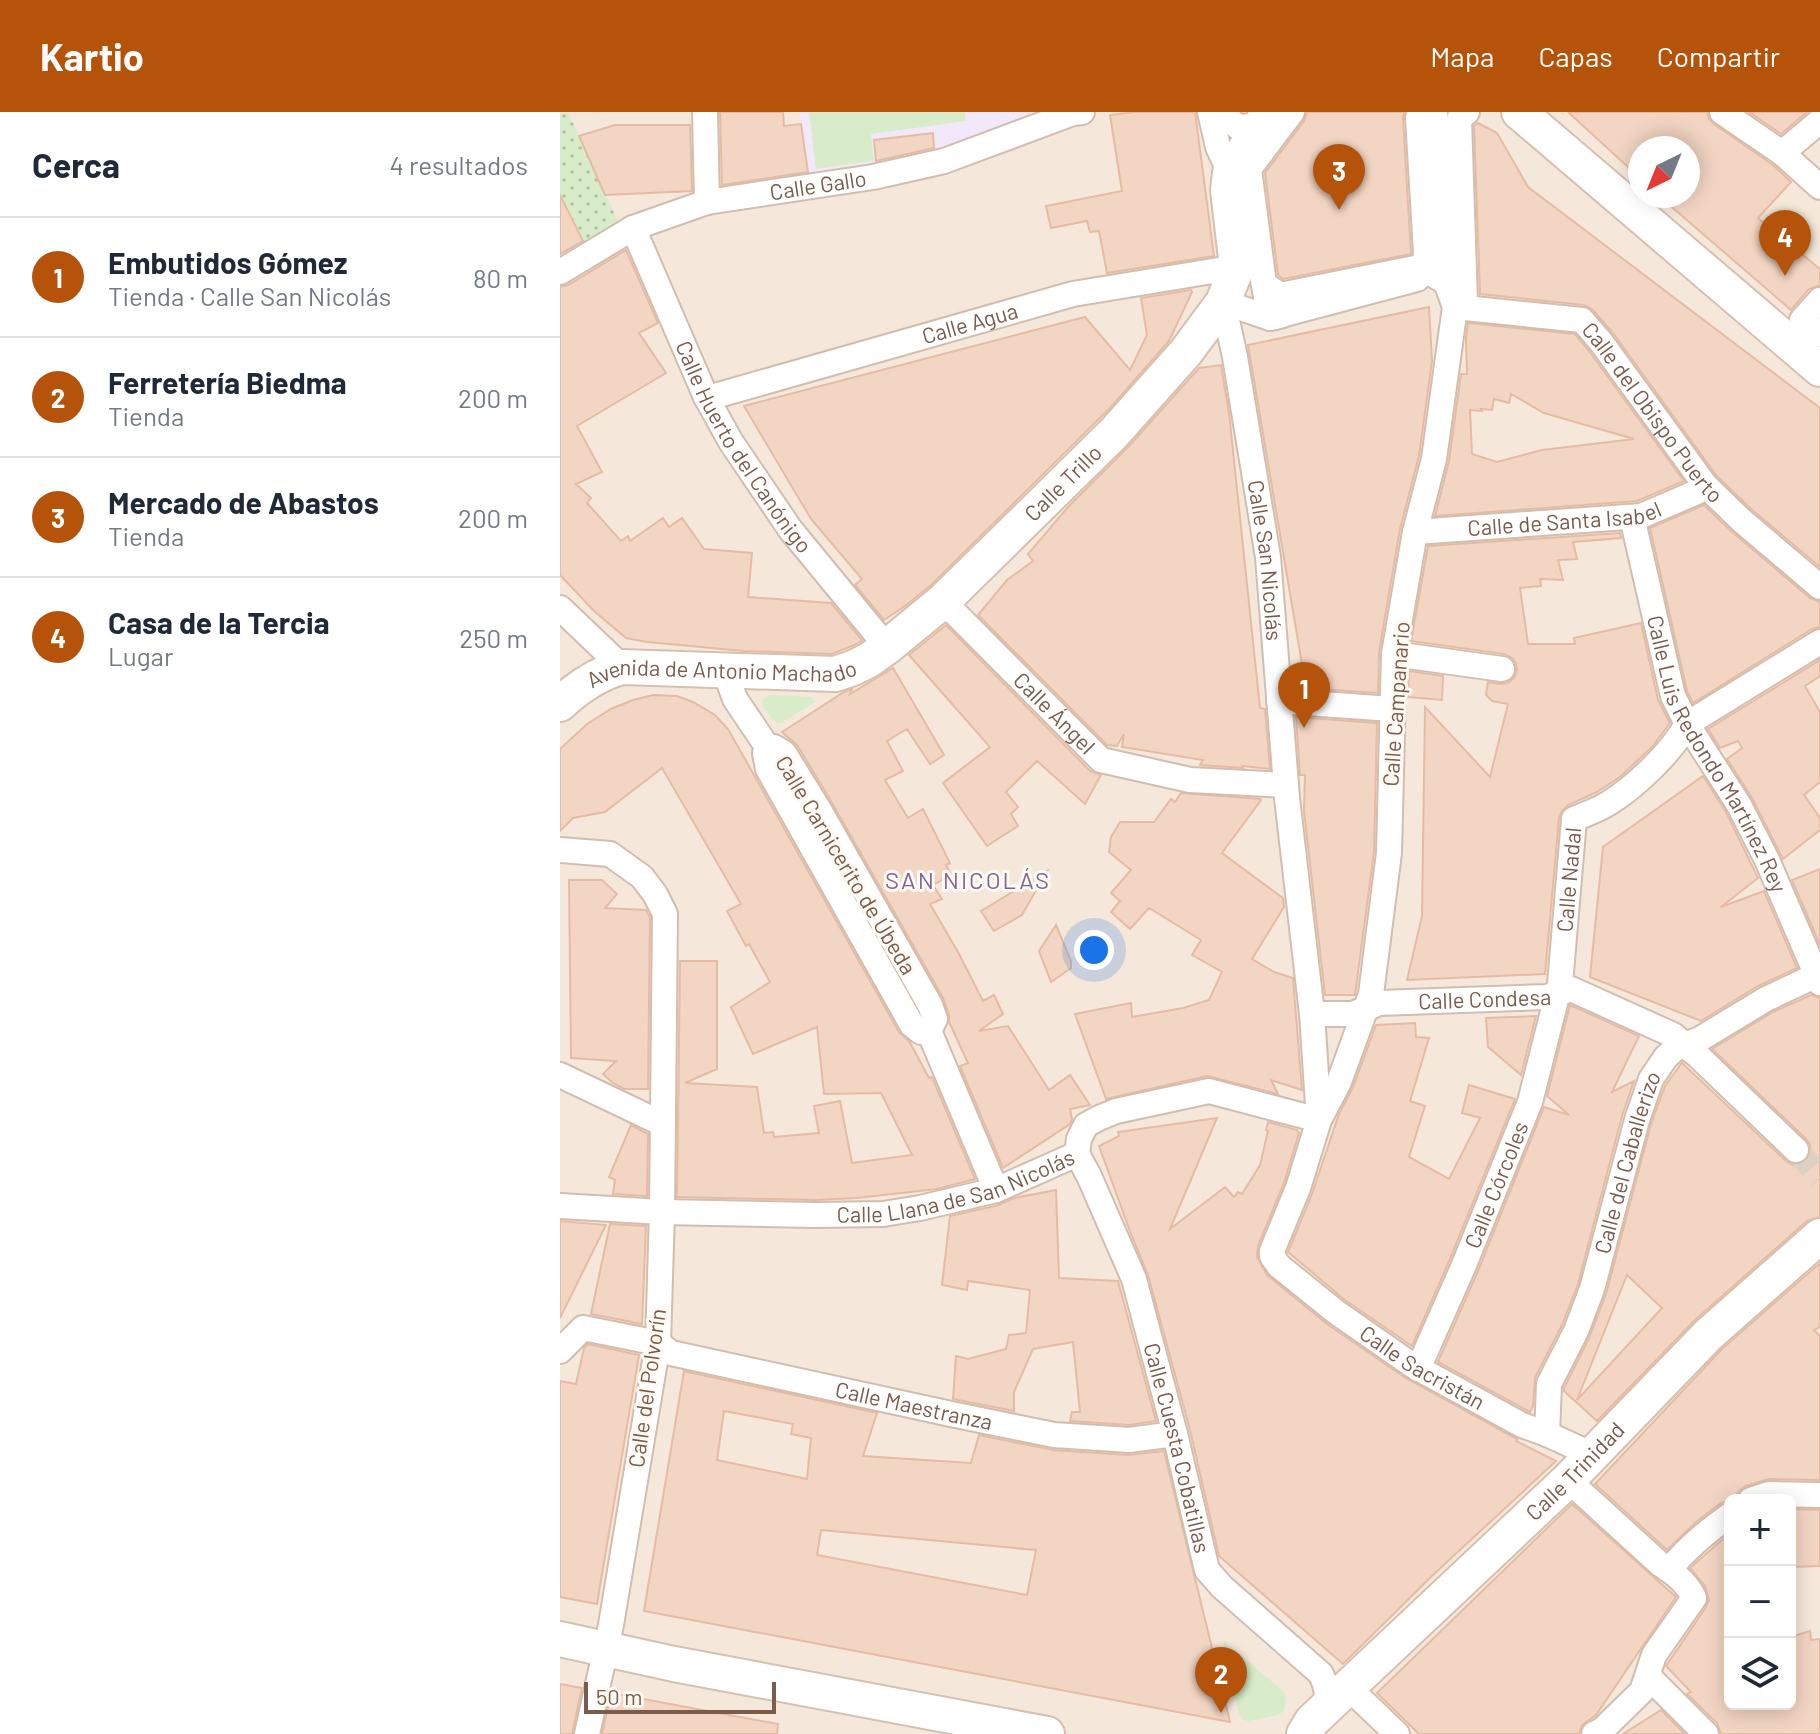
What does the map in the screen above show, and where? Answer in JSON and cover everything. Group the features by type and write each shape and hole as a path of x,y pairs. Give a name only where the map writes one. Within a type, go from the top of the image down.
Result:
{"street":[{"path":"705,112 707,202"},
{"name":"Calle Gallo","path":"560,272 633,228 707,202 873,177 944,161 1082,112"},
{"path":"1210,112 1218,147 1230,173"},
{"path":"1220,112 1238,127 1252,126 1276,114"},
{"path":"1418,112 1426,252 1424,270 1446,282 1465,303 1459,119 1467,112"},
{"path":"1435,112 1446,282 1455,307"},
{"path":"1519,112 1818,340"},
{"path":"1722,112 1782,153 1820,187"},
{"path":"1237,267 1228,190 1230,173 1276,114"},
{"path":"1270,318 1242,168 1276,114"},
{"path":"1270,318 1417,279 1415,268 1280,295 1264,284 1249,169 1276,114"},
{"path":"1782,153 1820,121"},
{"name":"Calle Huerto del Canónigo","path":"633,228 706,397 731,442 790,529 887,647"},
{"name":"Calle Trillo","path":"887,647 943,601 1114,433 1186,352 1223,302 1237,267"},
{"name":"Calle Agua","path":"706,397 1073,294 1237,267"},
{"path":"1223,302 1270,318 1446,282"},
{"path":"1820,282 1815,289 1820,293"},
{"path":"1818,340 1802,320 1820,300"},
{"name":"Calle San Nicolás","path":"1223,302 1268,557 1286,785 1312,1014 1319,1120"},
{"name":"Calle del Obispo Puerto","path":"1455,307 1582,320 1705,485 1820,587"},
{"name":"Calle Campanario","path":"1319,1120 1339,1082 1371,994 1389,853 1394,654 1415,532 1434,459 1455,307"},
{"name":"Calle de Santa Isabel","path":"1415,532 1641,516 1697,492 1705,485"},
{"name":"Calle Luis Redondo Martínez Rey","path":"1632,517 1673,696 1687,724 1739,805 1767,860 1819,979"},
{"name":"Calle Ángel","path":"943,601 1101,760 1190,780 1286,785"},
{"path":"560,608 622,667"},
{"path":"1687,724 1820,642"},
{"name":"Avenida de Antonio Machado","path":"560,704 592,679 622,667 835,674 853,668 887,647"},
{"path":"1394,654 1502,669"},
{"name":"Calle Carnicerito de Úbeda","path":"725,671 735,699 768,748 774,747 784,753 930,1005 935,1019 929,1031 996,1190"},
{"path":"1279,701 1392,709"},
{"name":"Calle Nadal","path":"1558,994 1574,819 1606,805 1628,790 1678,741 1687,724"},
{"name":"Calle del Polvorín","path":"560,850 610,854 642,877 665,914 658,1343 605,1649 587,1734"},
{"name":"Calle del Caballerizo","path":"1547,1434 1549,1384 1576,1331 1592,1289 1651,1079 1676,1048 1691,1049 1700,1039 1766,999 1819,979"},
{"name":"Calle Condesa","path":"1312,1014 1353,1014 1379,1003 1547,997 1571,989 1673,1035 1796,1150"},
{"name":"Calle Córcoles","path":"1418,1369 1530,1102 1558,994"},
{"path":"560,1075 663,1124"},
{"name":"Calle Llana de San Nicolás","path":"560,1206 662,1212 883,1214 996,1190 1077,1154 1079,1139 1086,1125 1116,1111 1209,1091 1319,1120"},
{"name":"Calle Sacristán","path":"1319,1120 1298,1188 1272,1251 1274,1261 1336,1312 1418,1369 1522,1425 1593,1455"},
{"name":"Calle Cuesta Cobatillas","path":"1077,1154 1134,1279 1207,1570 1222,1587 1321,1674 1325,1684 1318,1719"},
{"name":"Calle Trinidad","path":"1318,1719 1568,1480 1708,1335 1820,1236"},
{"name":"Calle Maestranza","path":"560,1351 583,1328 658,1343 671,1353 1054,1435 1129,1440 1175,1434"},
{"path":"1568,1480 1669,1570 1694,1598 1654,1655 1642,1691 1594,1734"},
{"path":"1796,1495 1820,1495"},
{"path":"1669,1570 1681,1555 1724,1519"},
{"path":"560,1639 1047,1734"},
{"path":"1648,1676 1706,1734"},
{"path":"1318,1719 1397,1734"}],"shaded area":[{"path":"560,112 1820,112 1820,1734 560,1734"},
{"path":"799,112 1052,112 935,155 809,176"}],"green space":[{"path":"568,112 621,228 587,248 560,195 560,115"},
{"path":"809,112 965,112 966,121 871,134 874,161 816,169"},
{"path":"770,695 811,697 815,702 776,723 762,706 764,698"},
{"path":"1224,1641 1283,1691 1286,1697 1284,1711 1278,1715 1244,1720 1239,1714"}],"building":[{"path":"720,112 783,112 784,126 801,124 808,172 722,185"},
{"path":"1195,112 1214,256 1107,273 1099,231 1090,232 1087,221 1051,228 1046,206 1122,191 1110,115"},
{"path":"1307,112 1404,112 1411,254 1283,279 1278,275 1265,173 1304,121"},
{"path":"1568,112 1707,112 1714,124 1773,165 1791,182 1758,218 1820,269 1820,285 1809,289 1791,310 1673,208 1700,208 1700,136 1628,136 1628,167"},
{"path":"1749,112 1807,112 1781,134"},
{"path":"1478,123 1497,133 1528,187 1820,408 1820,567 1716,475 1593,310 1584,305 1480,294 1474,126"},
{"path":"615,125 690,125 692,191 605,195 579,136"},
{"path":"933,133 934,148 876,161 874,140"},
{"path":"560,195 583,241 560,254"},
{"path":"626,250 658,323 639,333 666,373 577,426 602,472 576,484 591,498 587,503 621,541 628,536 630,541 663,518 669,527 682,518 704,549 752,553 748,597 831,603 862,640 859,643 832,654 744,651 626,638 594,611 560,575 560,287"},
{"path":"1191,290 1169,341 1110,408 930,586 884,620 855,585 862,579 811,519 744,406 1085,317 1130,370 1147,335 1141,298"},
{"path":"1429,307 1432,361 1419,456 1400,529 1379,652 1378,693 1306,688 1248,345"},
{"path":"1468,323 1575,334 1684,481 1637,501 1435,516 1449,461 1461,374 1467,374","holes":["1511,394 1544,413 1634,439 1542,450 1497,462 1472,454 1470,410 1492,410 1494,399 1509,403"]},
{"path":"1221,365 1229,413 1260,708 1265,709 1270,769 1200,765 1203,760 1122,747 1124,734 1117,746 1107,745 978,615 1007,580 1033,561 1028,554 1069,506 1129,446 1199,368"},
{"path":"1704,505 1810,598 1820,602 1820,627 1693,703 1687,691 1650,528"},
{"path":"1620,533 1621,538 1573,542 1577,559 1558,560 1563,580 1540,579 1541,586 1520,588 1528,644 1575,644 1574,638 1641,623 1658,700 1670,723 1652,747 1621,776 1562,811 1545,974 1407,980 1422,916 1425,707 1490,777 1508,704 1492,701 1486,695 1488,682 1508,683 1517,670 1512,658 1504,654 1411,641 1428,546"},
{"path":"946,625 1090,771 1101,775 1085,804 1037,761 1006,792 1018,807 1011,814 1018,826 987,846 943,783 990,747 909,655"},
{"path":"1820,660 1820,676 1805,686 1820,712 1820,782 1804,795 1820,818 1820,830 1783,859 1752,798 1727,759 1742,748 1738,741 1720,748 1708,729"},
{"path":"893,668 944,755 930,764 907,729 887,741 903,771 885,780 908,818 923,809 950,863 946,865 951,875 933,885 942,899 930,904 983,1001 994,995 1003,1014 979,1031 1008,1026 1049,1090 1070,1075 1090,1105 1070,1109 1070,1124 1003,1168 960,1066 968,1063 949,1022 943,998 831,801 797,745 782,732 844,692 852,689 850,694"},
{"path":"1409,671 1443,676 1442,700 1408,697"},
{"path":"653,695 677,696 693,702 715,715 728,729 899,1032 909,1041 929,1078 932,1077 975,1179 937,1189 857,1198 677,1197 680,961 717,961 717,1069 685,1083 757,1087 764,1133 773,1132 774,1137 819,1133 814,1106 840,1101 852,1163 912,1155 881,1093 824,1094 817,1027 753,1054 731,1007 770,982 727,911 741,904 662,768 605,812 573,818 560,831 560,749 587,724 611,709"},
{"path":"1296,717 1377,723 1374,852 1355,995 1325,995 1304,811 1305,775 1300,775"},
{"path":"1703,776 1726,812 1758,878 1721,907 1764,891 1797,968 1758,986 1701,1021 1590,977 1603,847"},
{"path":"1181,793 1261,800 1222,853 1283,898 1284,907 1252,959 1274,972 1293,978 1302,1090 1271,1080 1278,1094 1207,1076 1106,1099 1075,1014 1131,1003 1132,1017 1183,1008 1209,1000 1222,972 1192,955 1201,940 1149,908 1130,929 1111,912 1120,901 1111,893 1131,870 1109,852 1111,837 1120,822 1154,822 1171,799 1175,802"},
{"path":"1820,869 1820,945 1792,880"},
{"path":"1047,871 1022,915 994,931 981,911"},
{"path":"569,880 602,880 617,894 605,908 646,910 650,917 648,1089 624,1089 613,1083 603,1074 616,1061 571,1058"},
{"path":"1056,925 1071,968 1051,982 1039,951"},
{"path":"1811,995 1820,998 1820,1217 1807,1221 1695,1320 1597,1421 1564,1388 1589,1338 1606,1294 1651,1124 1665,1086 1682,1063 1786,1161 1793,1165 1801,1164 1811,1153 1806,1139 1712,1049 1773,1012","holes":["1627,1275 1662,1308 1577,1400"]},
{"path":"1570,1005 1639,1036 1612,1092 1634,1081 1578,1284 1562,1325 1535,1378 1530,1412 1438,1362 1544,1107 1569,1115 1547,1096"},
{"path":"1536,1016 1521,1075 1488,1047 1486,1018"},
{"path":"1415,1023 1416,1037 1429,1038 1410,1101 1425,1106 1409,1157 1449,1179 1480,1118 1462,1113 1469,1085 1515,1099 1412,1346 1345,1300 1288,1252 1376,1025"},
{"path":"1217,1118 1170,1229 1225,1187 1234,1197 1238,1192 1242,1194 1260,1165 1268,1122 1297,1130 1299,1133 1284,1183 1258,1246 1257,1257 1267,1275 1327,1324 1404,1377 1556,1461 1343,1664 1219,1556 1190,1430 1148,1275 1099,1146 1119,1136 1118,1132"},
{"path":"631,1125 648,1134 647,1196 613,1194 615,1180 609,1177"},
{"path":"1056,1190 1059,1278 1118,1281 1156,1421 1129,1425 1070,1421 1072,1412 1080,1412 1073,1342 1033,1349 1014,1392 1014,1411 953,1399 956,1356 968,1359 1006,1349 1009,1335 1026,1333 1030,1290 968,1281 967,1290 942,1285 950,1216"},
{"path":"560,1221 606,1225 560,1318"},
{"path":"610,1224 646,1226 642,1324 591,1314"},
{"path":"1820,1263 1820,1327 1814,1330 1820,1336 1820,1480 1769,1479 1746,1486 1737,1494 1724,1494 1724,1502 1696,1522 1667,1550 1595,1484 1722,1349"},
{"path":"588,1344 639,1355 597,1604 560,1597 560,1381 576,1384 584,1348"},
{"path":"684,1371 877,1413 863,1456 971,1463 979,1435 1053,1450 1128,1455 1164,1451 1230,1722 644,1611","holes":["724,1411 793,1424 791,1434 811,1438 807,1479 717,1460","821,1530 1036,1550 1027,1595 817,1555"]},
{"path":"1572,1504 1676,1597 1596,1715 1582,1725 1579,1734 1419,1734 1377,1693"},
{"path":"1796,1509 1820,1510 1820,1566 1796,1567"},
{"path":"1724,1538 1724,1710 1796,1710 1796,1635 1810,1631 1811,1640 1820,1639 1820,1734 1721,1734 1717,1723 1687,1694 1691,1692 1666,1666 1709,1600 1705,1586 1690,1568"},
{"path":"560,1684 582,1688 572,1734 560,1734"},
{"path":"611,1693 778,1724 777,1734 602,1734"},
{"path":"1661,1710 1685,1734 1623,1734"}],"tunnel":[{"path":"1796,1150 1820,1178"}],"place":[{"name":"Mercado de Abastos","path":"1339,210"},
{"name":"Casa de la Tercia","path":"1785,276"},
{"name":"Embutidos Gómez","path":"1304,728"},
{"name":"Ferretería Biedma","path":"1221,1713"}],"district":[{"name":"SAN NICOLÁS","path":"968,881"}]}
